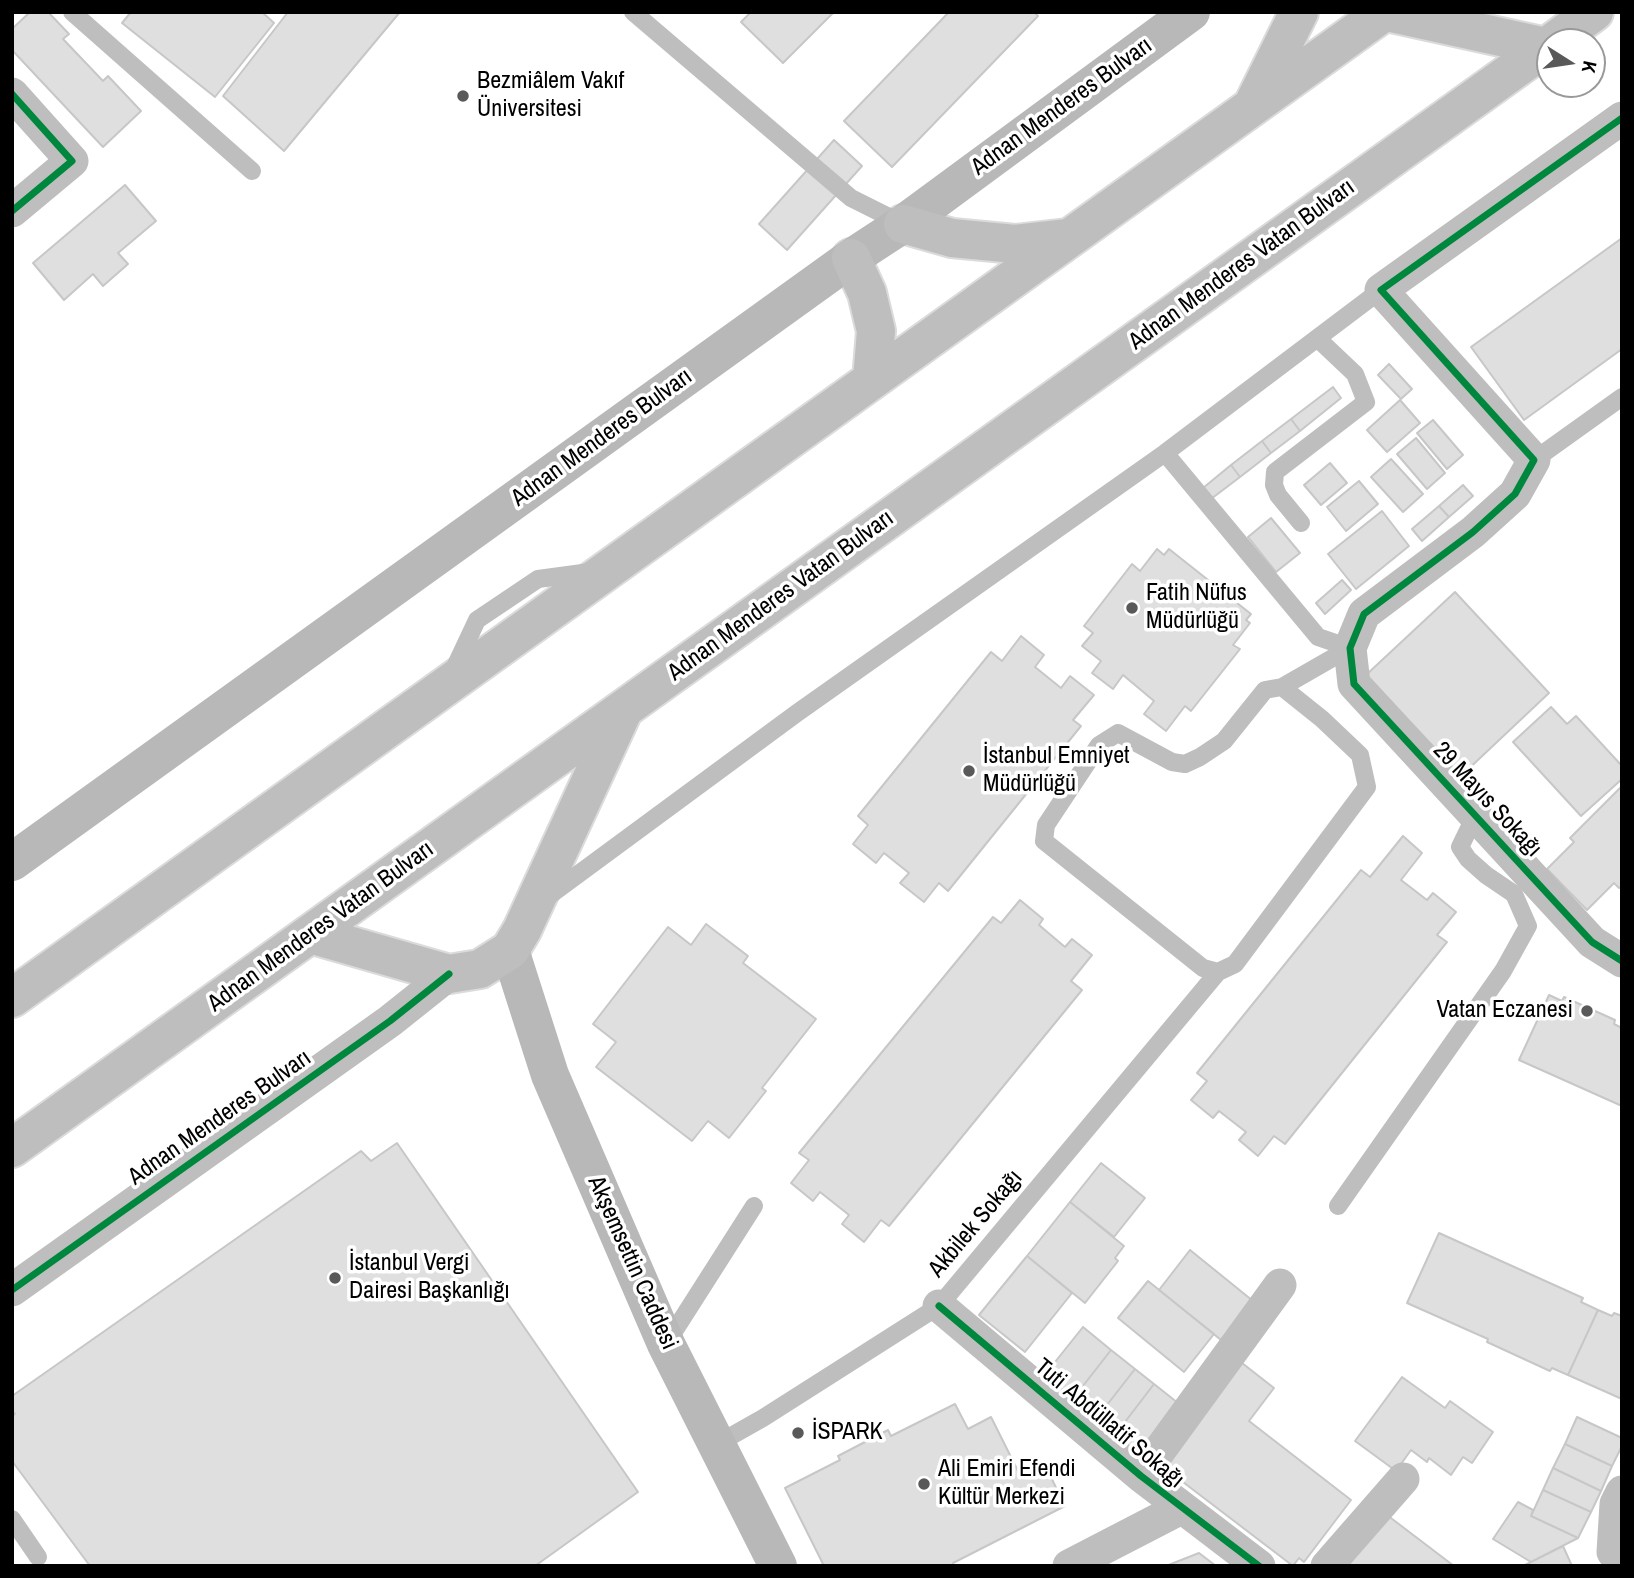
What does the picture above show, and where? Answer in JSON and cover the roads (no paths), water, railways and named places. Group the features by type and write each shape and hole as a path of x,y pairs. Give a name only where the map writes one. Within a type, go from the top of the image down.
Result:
{"main road":[{"name":"Adnan Menderes Bulvarı","path":"12,862 851,258 903,224 1191,12"},
{"path":"1251,109 1299,12"},
{"path":"12,998 1386,12 1536,41"},
{"name":"Adnan Menderes Vatan Bulvarı","path":"1572,28 1594,12"},
{"name":"Adnan Menderes Vatan Bulvarı","path":"12,1148 1536,53"},
{"path":"903,224 952,238 1015,244 1073,237"},
{"path":"851,258 867,293 876,331 872,380"},
{"path":"310,934 388,954 449,974 480,969 510,950 623,710"},
{"name":"Akşemsettin Caddesi","path":"510,950 550,1076 666,1343 778,1566"}],"street":[{"path":"12,94 72,161 12,211"},
{"path":"1350,648 1364,614 1474,531 1515,494 1534,460 1381,290 1622,118"},
{"name":"29 Mayıs Sokağı","path":"1350,648 1354,684 1592,942 1622,961"},
{"name":"Adnan Menderes Bulvarı","path":"12,1290 390,1021 449,974"},
{"path":"1141,1476 1280,1285"},
{"name":"Tuti Abdüllatif Sokağı","path":"939,1306 1141,1476 1259,1566"},
{"path":"1326,1566 1403,1479"},
{"path":"1622,1492 1616,1503 1613,1552 1622,1563"},
{"path":"1069,1566 1181,1508"}],"lane":[{"path":"72,12 252,171"},
{"path":"633,12 851,198 903,224"},
{"path":"532,908 797,713 1165,453 1381,290"},
{"path":"1301,523 1278,495 1274,485 1275,472 1366,402 1355,374 1317,338"},
{"path":"1534,460 1622,397"},
{"path":"1165,453 1318,636 1350,648"},
{"path":"1217,972 1203,968 1044,841 1046,825 1099,745 1118,733 1172,762 1185,764 1224,741 1265,690 1282,687 1350,648"},
{"name":"Akbilek Sokağı","path":"717,1444 763,1418 939,1306 1217,972 1235,964 1367,787 1360,755 1322,719 1282,687"},
{"path":"1338,1206 1503,971 1528,926 1514,894 1486,875 1468,859 1460,847 1475,816"},
{"path":"666,1343 754,1206"},
{"path":"12,1519 38,1557"}],"place":[{"name":"Bezmiâlem Vakıf Üniversitesi","path":"463,96"},
{"name":"Fatih Nüfus Müdürlüğü","path":"1132,608"},
{"name":"İstanbul Emniyet Müdürlüğü","path":"969,771"},
{"name":"Vatan Eczanesi","path":"1587,1011"},
{"name":"İstanbul Vergi Dairesi Başkanlığı","path":"335,1278"},
{"name":"İSPARK","path":"798,1433"},
{"name":"Ali Emiri Efendi Kültür Merkezi","path":"924,1484"}]}
